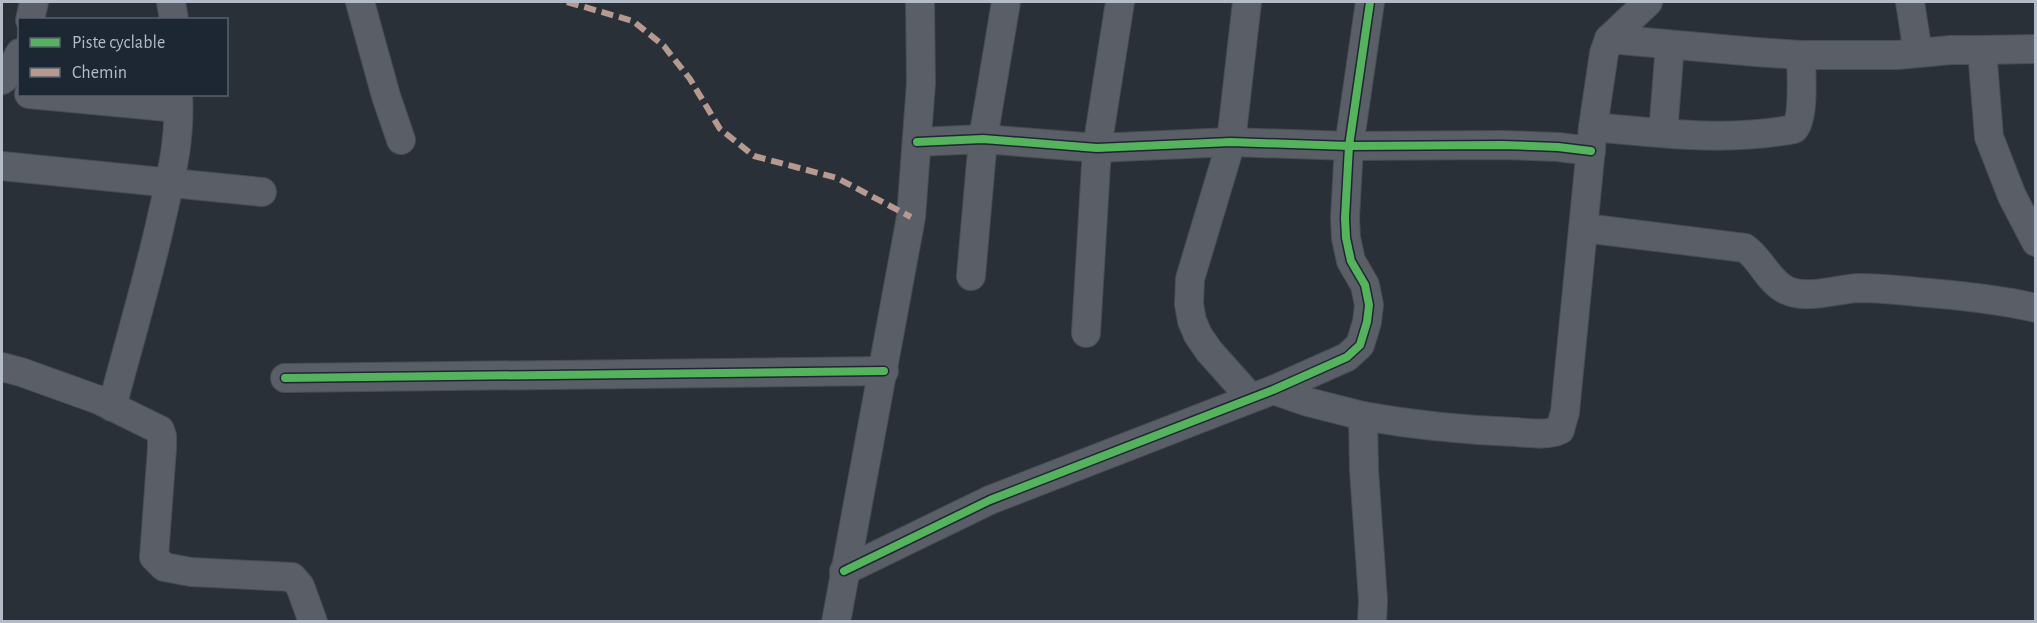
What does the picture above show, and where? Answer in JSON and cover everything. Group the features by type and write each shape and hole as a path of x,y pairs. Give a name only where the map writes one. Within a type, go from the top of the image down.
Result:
{"street":[{"path":"30,18 34,2"},
{"path":"171,2 174,18"},
{"path":"360,2 386,96 401,140"},
{"path":"836,621 911,217 921,83 920,2"},
{"path":"971,276 983,139 1006,2"},
{"path":"1086,333 1097,148 1120,2"},
{"path":"1247,2 1231,142 1190,279 1189,312 1198,335 1209,351 1262,394 1389,421 1495,431 1548,433 1560,430 1563,426 1592,139 1604,53 1609,39 1648,2"},
{"path":"844,571 990,500 1262,394 1347,357 1360,345 1369,312 1368,297 1365,285 1352,264 1346,237 1345,218 1349,146 1370,2"},
{"path":"1910,2 1918,53"},
{"path":"1609,39 1801,55 1897,55 2036,49"},
{"path":"1663,133 1670,45"},
{"path":"1982,50 1989,137 2012,196 2036,242"},
{"path":"917,142 983,139 1097,148 1231,142 1349,146 1558,147 1592,139 1663,133 1762,135 1794,129 1799,122 1801,55"},
{"path":"2,80 18,56"},
{"path":"2,90 18,93"},
{"path":"71,96 178,101 177,144 171,182 112,407"},
{"path":"2,166 262,192"},
{"path":"1584,228 1745,248 1779,285 1796,293 1857,288 1878,289 1979,298 2036,308"},
{"path":"2,368 21,372 157,427 162,436 155,561 164,567 191,572 292,577 300,586 313,621"},
{"path":"285,378 884,371"},
{"path":"1363,416 1364,482 1373,600 1372,621"}],"marked path":[{"path":"567,2 633,21 664,46 690,79 720,129 754,156 837,178 911,217"}],"cycle path":[{"path":"844,571 990,500 1273,390 1347,357 1360,345 1369,305 1365,285 1351,261 1345,218 1349,146 1370,2"},
{"path":"917,142 983,139 1097,148 1231,142 1349,146 1502,145 1591,151"},
{"path":"285,378 884,371"}]}
